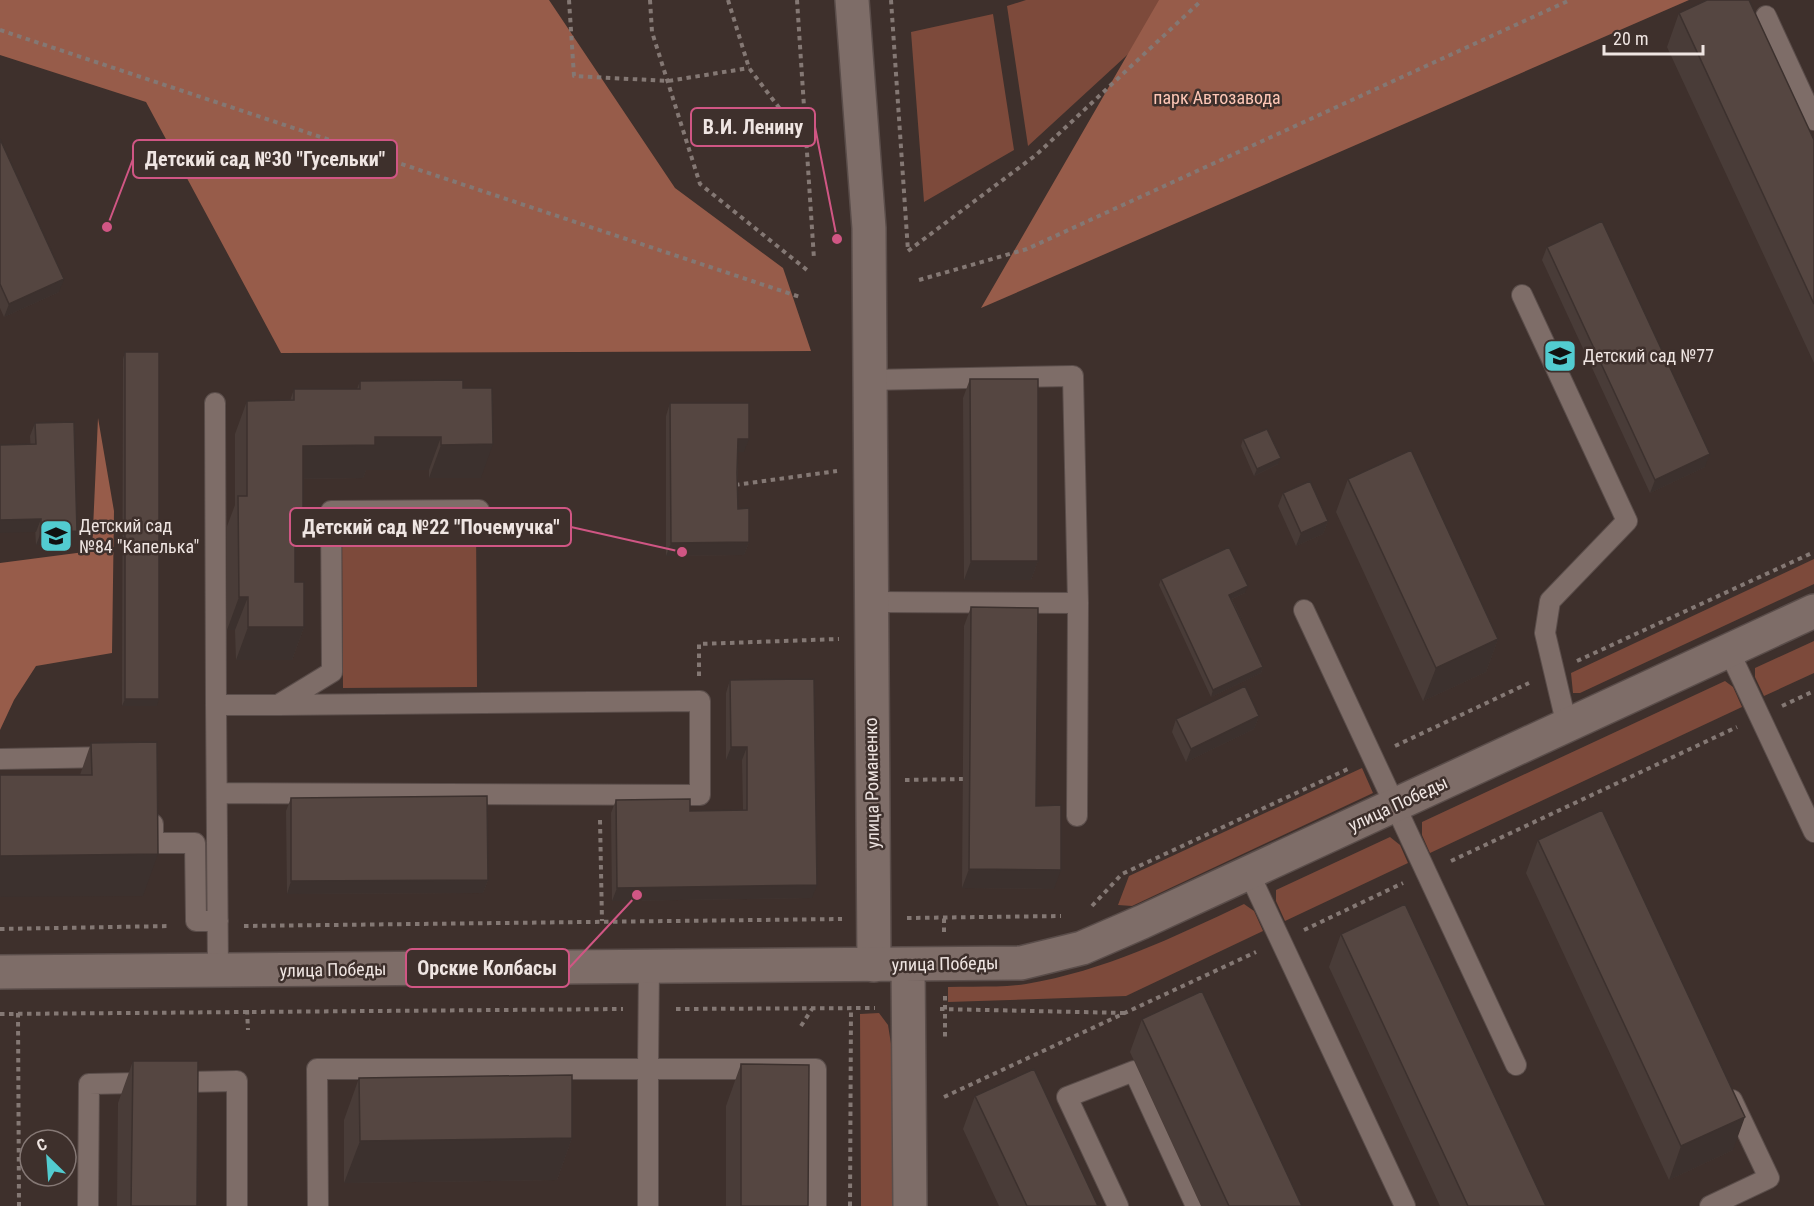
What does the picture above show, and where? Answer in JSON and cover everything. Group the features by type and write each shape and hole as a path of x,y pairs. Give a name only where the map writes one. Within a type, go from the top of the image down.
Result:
{"street":[{"name":"улица Романенко","path":"852,0 869,228 874,965"},
{"name":"улица Победы","path":"0,972 1021,963 1082,948 1814,611"},
{"path":"908,964 910,1206"}],"lane":[{"path":"1766,16 1814,120"},
{"path":"1522,295 1627,521 1550,601 1545,633 1567,726"},
{"path":"869,369 1073,376 1078,603 1077,816"},
{"path":"215,403 218,971"},
{"path":"278,705 332,672 331,511 479,510"},
{"path":"870,602 1078,603"},
{"path":"1304,610 1516,1065"},
{"path":"1729,651 1814,832"},
{"path":"216,705 700,700 700,795 217,793"},
{"path":"0,759 129,757"},
{"path":"152,800 153,843 195,843 196,921 218,923"},
{"path":"1249,873 1405,1206"},
{"path":"648,1206 649,967"},
{"path":"318,1206 317,1069 816,1069 816,1206"},
{"path":"1118,1206 1067,1097 1134,1071 1196,1206"},
{"path":"88,1206 89,1083 237,1081 237,1206"},
{"path":"1710,1206 1768,1178 1724,1082"}],"path":[{"path":"569,0 574,76 668,81 749,68"},
{"path":"650,0 652,32 700,184 807,270"},
{"path":"728,0 749,68 806,144"},
{"path":"797,0 814,259"},
{"path":"891,0 908,251 1036,155 1202,0"},
{"path":"919,280 1027,249 1570,0"},
{"path":"0,30 800,297"},
{"path":"733,486 847,470"},
{"path":"1084,912 1122,874 1814,552"},
{"path":"700,700 699,644 849,639"},
{"path":"944,1097 1814,691"},
{"path":"907,780 963,779"},
{"path":"600,796 602,921"},
{"path":"0,928 218,923 1066,916"},
{"path":"0,1014 247,1010 812,1008 1125,1013"},
{"path":"801,1026 812,1008"},
{"path":"850,1206 851,1008"},
{"path":"247,1010 248,1030"},
{"path":"18,1013 19,1206"}],"shaded area":[{"path":"1026,0 1171,0 1174,12 1028,146 1007,6"},
{"path":"993,14 1014,150 924,202 911,32"},
{"path":"476,521 477,687 343,688 342,522"},
{"path":"1814,559 1814,584 1580,693 1573,693 1571,673"},
{"path":"1814,641 1814,673 1764,696 1755,677 1755,668"},
{"path":"1725,681 1733,687 1742,707 1430,853 1422,835 1422,822"},
{"path":"1362,768 1373,793 1132,906 1118,905 1129,876"},
{"path":"1390,837 1400,845 1408,863 1285,921 1276,901 1276,890"},
{"path":"1244,904 1254,911 1263,931 1126,996 948,1002 948,987 1026,984 1083,971 1138,952"},
{"path":"879,1013 888,1025 892,1050 892,1206 861,1206 860,1014"}],"green space":[{"path":"0,0 549,0 675,188 783,268 811,351 281,353 146,102 0,55"},
{"name":"парк Автозавода","path":"1159,0 1689,0 981,308"},
{"path":"98,418 114,511 112,653 36,666 14,700 0,730 0,563 92,551"}],"building":[{"path":"1707,0 1749,0 1814,140 1814,304 1679,13"},
{"path":"0,139 64,279 9,304 0,284"},
{"path":"1602,221 1710,454 1655,480 1547,247"},
{"path":"125,352 159,352 159,699 125,699"},
{"path":"970,379 1038,379 1038,561 971,561"},
{"path":"463,380 463,388 492,388 493,444 441,445 441,437 375,437 375,445 303,446 303,514 295,514 295,582 304,582 304,627 248,627 248,597 239,597 238,496 247,496 247,401 294,400 294,389 360,389 360,381"},
{"path":"670,403 749,403 749,439 738,439 737,473 738,509 749,508 749,542 671,543"},
{"path":"74,422 77,531 41,532 41,519 0,520 0,445 36,444 35,423"},
{"path":"1267,429 1281,458 1257,469 1243,439"},
{"path":"1411,450 1498,639 1436,668 1348,479"},
{"path":"1310,481 1328,521 1301,533 1283,493"},
{"path":"1229,547 1248,586 1229,595 1263,667 1213,690 1161,579"},
{"path":"971,607 1038,608 1036,806 1061,805 1061,870 969,869"},
{"path":"814,679 817,885 617,888 616,800 690,799 690,811 747,810 747,747 731,747 730,680"},
{"path":"1245,686 1259,716 1191,749 1176,719"},
{"path":"157,742 158,854 0,856 0,775 92,775 91,743"},
{"path":"487,796 488,880 291,881 291,798"},
{"path":"1602,810 1745,1117 1681,1146 1538,840"},
{"path":"1405,904 1546,1206 1468,1206 1341,934"},
{"path":"1202,991 1302,1206 1229,1206 1142,1019"},
{"path":"133,1061 198,1061 197,1206 131,1206"},
{"path":"741,1064 809,1065 808,1206 741,1206"},
{"path":"1034,1069 1098,1206 1027,1206 975,1096"},
{"path":"572,1075 572,1138 360,1141 359,1078"}],"place":[{"name":"Детский сад №30 \"Гусельки\"","path":"107,227"},
{"name":"В.И. Ленину","path":"837,239"},
{"name":"Детский сад №77","path":"1560,356"},
{"name":"Детский сад №84 \"Капелька\"","path":"56,536"},
{"name":"Детский сад №22 \"Почемучка\"","path":"682,552"},
{"name":"Орские Колбасы","path":"637,895"}]}
